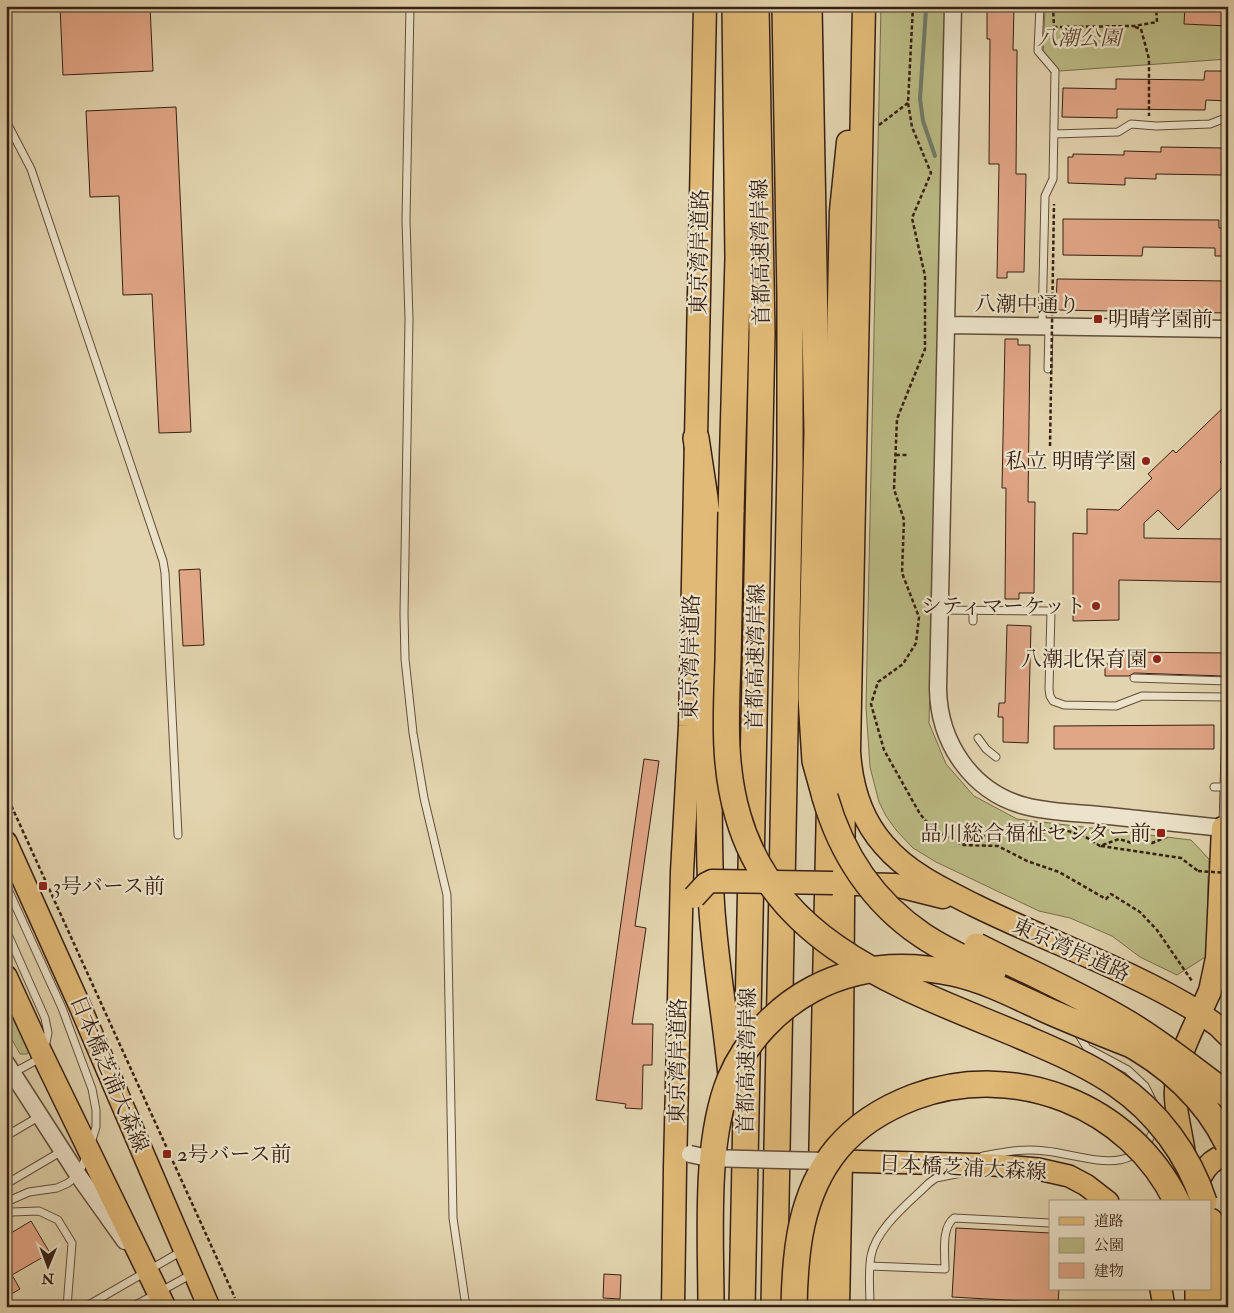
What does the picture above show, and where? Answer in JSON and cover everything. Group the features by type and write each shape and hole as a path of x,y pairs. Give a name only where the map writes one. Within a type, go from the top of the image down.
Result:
{"highway":[{"name":"東京湾岸道路","path":"674,1307 677,1080 682,872 690,726 705,6"},
{"path":"717,6 725,240 736,333"},
{"path":"735,6 738,248 726,722 728,772 732,795 744,834 756,861 768,881 798,917 822,938 855,961 896,983 1070,1057 1117,1085 1142,1105 1169,1134 1195,1176 1203,1200"},
{"name":"首都高速湾岸線","path":"742,1307 762,333 756,6"},
{"name":"首都高速湾岸線","path":"774,1307 790,455 790,298 785,6"},
{"path":"809,6 817,432 811,720 816,761 835,828 854,864 876,895 905,922 938,945 1015,982 1134,1046 1160,1063 1187,1087 1214,1120 1228,1144"},
{"name":"東京湾岸道路","path":"863,17 849,752 850,774 854,792 861,810 883,844 900,861 936,886 998,917 1170,994 1200,1012"},
{"name":"東京湾岸道路","path":"817,1307 841,211 856,63 863,17"},
{"path":"696,438 705,498 710,554 711,896 721,998 729,1047 743,1247"},
{"path":"838,1307 833,1161 838,883 844,775 849,752"},
{"path":"825,797 834,818 861,862 898,901 948,932 1128,1023 1169,1050 1228,1095"},
{"path":"1200,1012 1210,991 1217,958 1225,828"},
{"path":"677,1080 688,1019 690,906 694,897 706,884 712,881 895,885 947,898 998,917"},
{"path":"711,1307 712,1178 716,1139 730,1079 751,1042 763,1028 790,1004 812,989 840,977 879,968 909,968 952,973 972,978 1013,994 1071,1021 1134,1046"},
{"path":"794,1307 795,1260 802,1220 808,1201 826,1165 836,1150 850,1134 867,1121 904,1101 945,1087 992,1084 1014,1085 1038,1089 1077,1103 1096,1113 1129,1138 1158,1169 1176,1200"},
{"path":"1212,1232 1216,1255 1217,1307"},
{"path":"1198,1290 1198,1307"}],"main road":[{"name":"日本橋芝浦大森線","path":"6,842 79,1004 209,1307"},
{"path":"6,976 161,1300"},
{"path":"1192,1200 1176,1106 1175,1090 1178,1069 1183,1049 1200,1012 1228,1036"},
{"path":"1193,1200 1203,1171 1212,1162 1228,1155"},
{"name":"日本橋芝浦大森線","path":"833,1161 994,1165 1038,1169 1069,1176 1086,1185 1105,1200"},
{"path":"1161,1290 1164,1307"},
{"path":"1174,1307 1177,1290"}],"street":[{"path":"953,6 940,610 939,699 944,728 961,762 972,775 988,788 1011,801 1038,809 1225,828"},
{"name":"八潮中通り","path":"946,325 1228,329"},
{"path":"10,1068 78,1175 147,1271"},
{"path":"676,1135 679,1144 690,1154 708,1158 833,1161"}],"lane":[{"path":"410,6 406,220 409,319 405,659 418,766 447,895 453,1218 466,1307"},
{"path":"1040,6 1038,51 1055,71 1054,179 1045,196 1045,326 1048,369"},
{"path":"1054,134 1118,132 1131,124 1210,124 1228,117"},
{"path":"6,121 31,169 163,562 178,835"},
{"path":"940,610 1051,611 1049,689 1053,700 1064,705 1116,706 1142,696 1226,698"},
{"path":"973,610 973,621"},
{"path":"1134,678 1227,681 1225,828"},
{"path":"978,738 986,749 996,757"},
{"path":"1214,787 1225,787"},
{"path":"6,885 62,1008 92,1089 96,1110 96,1127 89,1151 78,1175 68,1183 57,1188 29,1192 6,1202"},
{"path":"6,930 45,1018 48,1033 47,1042 42,1054 35,1062 10,1068"},
{"path":"940,1164 1023,1150 1046,1151 1113,1162 1126,1159 1145,1146 1155,1126 1156,1112 1154,1101 1145,1086 1128,1070 1087,1048 1071,1021"},
{"path":"6,1136 40,1116"},
{"path":"6,1184 62,1151"},
{"path":"870,1307 870,1266 872,1254 877,1240 887,1226 936,1178 975,1171 994,1165"},
{"path":"6,1216 12,1212 39,1211 58,1220 72,1243 67,1307"},
{"path":"870,1266 945,1269 946,1228 954,1218 1049,1223"},
{"path":"85,1307 184,1250"},
{"path":"132,1307 161,1300 194,1273"}],"path":[{"path":"913,6 908,103 912,127 931,173 912,218 925,276 925,349 897,419 894,489 904,520 902,573 919,617 916,644 903,664 878,682 871,704 884,750 920,814 932,828 962,845 998,846 1027,861 1059,872 1106,899 1111,894 1140,912 1151,924 1192,981"},
{"path":"1053,6 1054,28 1134,26 1157,22 1156,6"},
{"path":"1134,26 1141,29 1149,58 1149,117 1152,125"},
{"path":"874,129 908,103"},
{"path":"1050,446 1054,204"},
{"path":"896,455 907,455"},
{"path":"6,794 235,1298"},
{"path":"962,845 1003,829 1023,837 1041,834 1055,827 1084,836 1100,846 1181,858 1198,871 1228,873"},
{"path":"1100,846 1119,839 1132,843 1143,839 1152,843 1169,836"}],"green space":[{"path":"881,6 946,6 929,723 946,764 974,796 1017,819 1191,840 1209,859 1209,868 1228,869 1228,877 1208,876 1207,956 1177,975 1140,957 1112,936 1070,918 1039,911 936,862 913,848 896,830 879,802 870,767 866,707"},
{"name":"八潮公園","path":"1045,6 1228,6 1228,59 1060,71 1043,55"},
{"path":"6,996 31,1049 27,1054 20,1054 6,1029"}],"building":[{"path":"60,6 150,6 153,71 63,75"},
{"path":"987,6 1014,6 1013,50 1017,50 1016,174 1026,174 1024,272 1007,272 1007,278 997,278 999,164 989,164 990,39 987,39"},
{"path":"1185,6 1228,6 1228,26 1184,24"},
{"path":"1205,71 1228,71 1228,101 1206,100 1205,110 1117,109 1117,118 1062,117 1063,88 1116,89 1116,79 1204,80"},
{"path":"176,107 191,432 159,433 152,294 123,295 119,196 90,197 86,111"},
{"path":"1161,147 1223,148 1222,175 1156,174 1156,179 1125,178 1125,185 1068,183 1068,157 1073,157 1073,154 1124,155 1124,151 1161,152"},
{"path":"1063,219 1219,220 1219,228 1228,228 1228,256 1215,256 1215,248 1143,247 1142,256 1063,255"},
{"path":"1057,279 1228,281 1228,313 1056,310"},
{"path":"1005,339 1018,339 1018,345 1030,345 1028,502 1035,502 1034,593 1019,593 1019,599 1005,599 1006,488 1002,488"},
{"path":"1228,403 1228,455 1220,462 1228,470 1228,482 1178,530 1158,510 1144,523 1144,538 1224,539 1223,582 1119,580 1119,620 1073,621 1073,533 1087,534 1087,509 1119,510 1152,478 1148,474 1173,450 1176,453"},
{"path":"200,569 204,645 183,646 179,570"},
{"path":"1007,625 1031,626 1028,743 1003,742 1003,717 998,717 999,703 1005,703"},
{"path":"1118,652 1228,653 1228,665 1223,665 1223,676 1134,673 1129,676 1105,676 1105,664 1118,664"},
{"path":"1214,725 1214,749 1054,749 1054,726"},
{"path":"644,759 659,761 635,926 646,928 632,1024 653,1024 652,1065 643,1065 642,1109 625,1108 626,1104 596,1100"},
{"path":"31,1221 50,1253 12,1275 20,1289 6,1297 6,1236"},
{"path":"956,1228 1049,1233 1049,1290 1059,1290 1058,1303 952,1297"},
{"path":"604,1274 621,1275 620,1299 603,1298"}],"waterway":[{"path":"925,6 920,99 923,121 935,156"}],"place":[{"name":"明晴学園前","path":"1098,319"},
{"name":"私立 明晴学園","path":"1146,461"},
{"name":"シティマーケット","path":"1096,606"},
{"name":"八潮北保育園","path":"1157,659"},
{"name":"品川総合福祉センター前","path":"1161,833"},
{"name":"3号バース前","path":"43,886"},
{"name":"2号バース前","path":"167,1154"}]}
